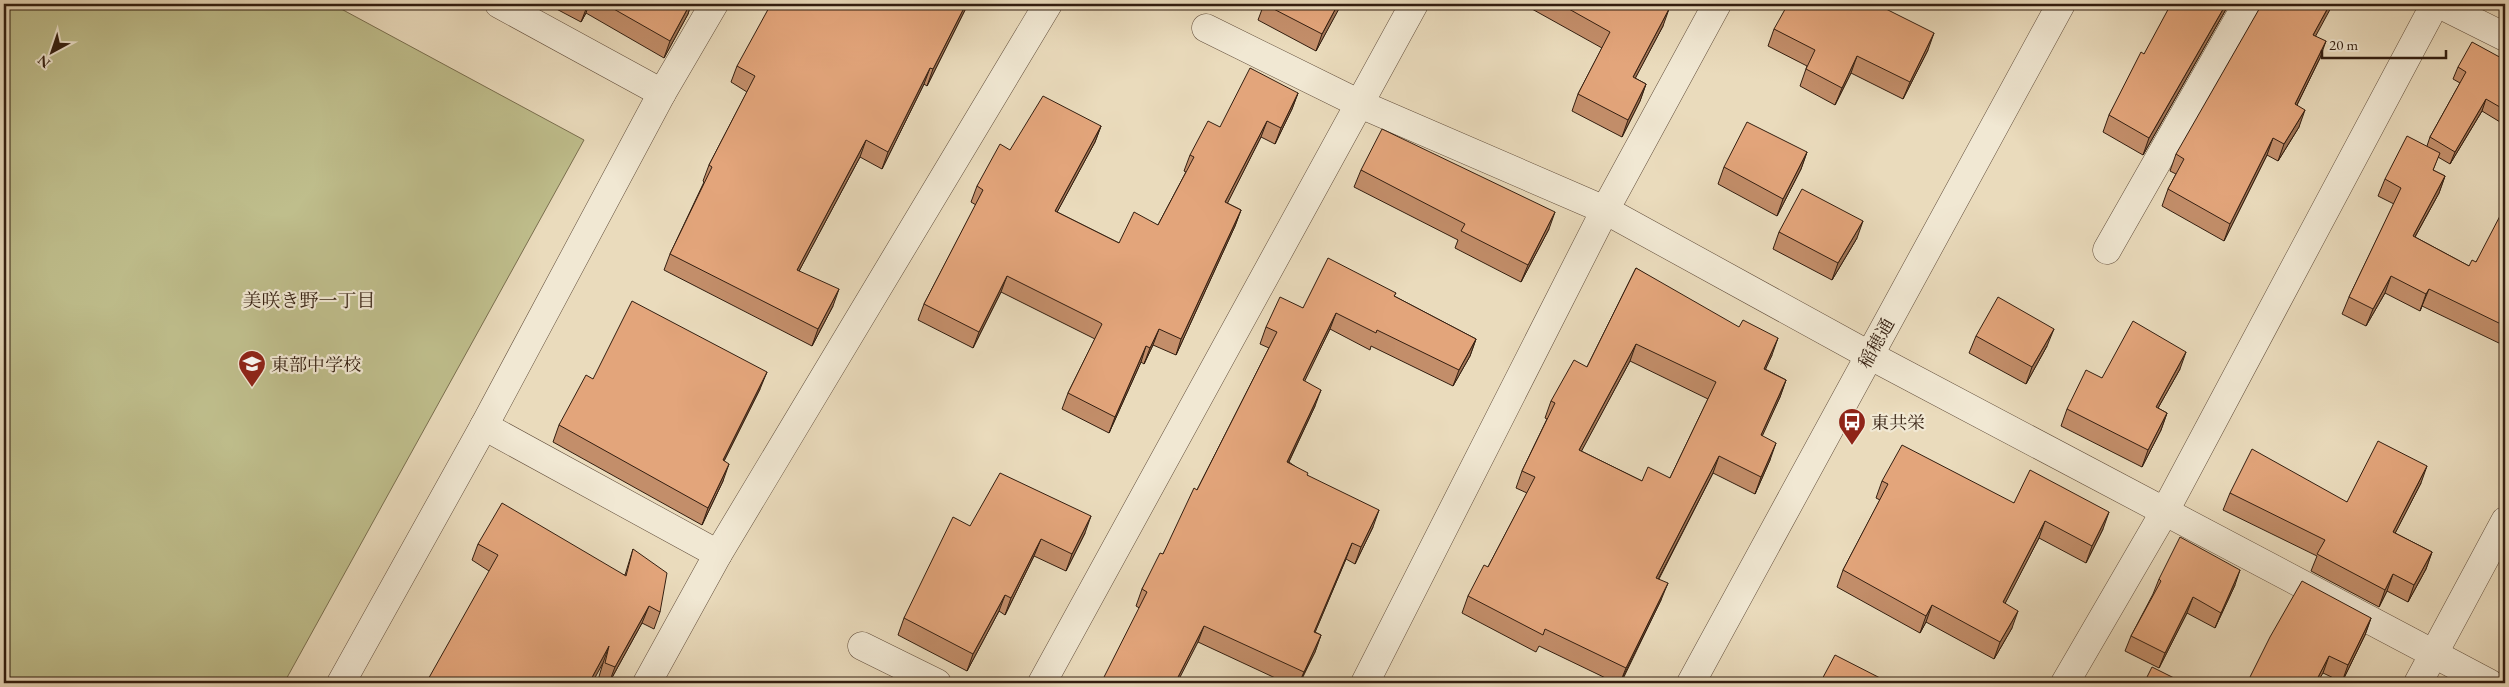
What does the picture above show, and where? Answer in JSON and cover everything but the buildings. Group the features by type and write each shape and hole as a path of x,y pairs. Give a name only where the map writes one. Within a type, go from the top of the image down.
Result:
{"street":[{"path":"498,4 662,93"},
{"path":"342,683 484,426 662,93 714,4"},
{"path":"647,683 718,554 1048,4"},
{"path":"1042,683 1414,4"},
{"path":"1365,683 1605,210 1717,4"},
{"name":"稲穂通","path":"1691,683 2061,4"},
{"path":"2107,250 2247,4"},
{"path":"2065,683 2165,511 2435,4"},
{"path":"2439,4 2505,37"},
{"path":"1206,28 1360,104 1605,210 1869,355 2489,683"},
{"path":"484,426 718,554"},
{"path":"2418,683 2505,521"},
{"path":"862,646 937,683"}],"shaded area":[{"name":"東部中学校","path":"4,4 332,4 584,140 284,683 4,683"}],"place":[{"name":"東部中学校","path":"252,388"},
{"name":"東共栄","path":"1852,446"}],"district":[{"name":"美咲き野一丁目","path":"309,300"}]}
